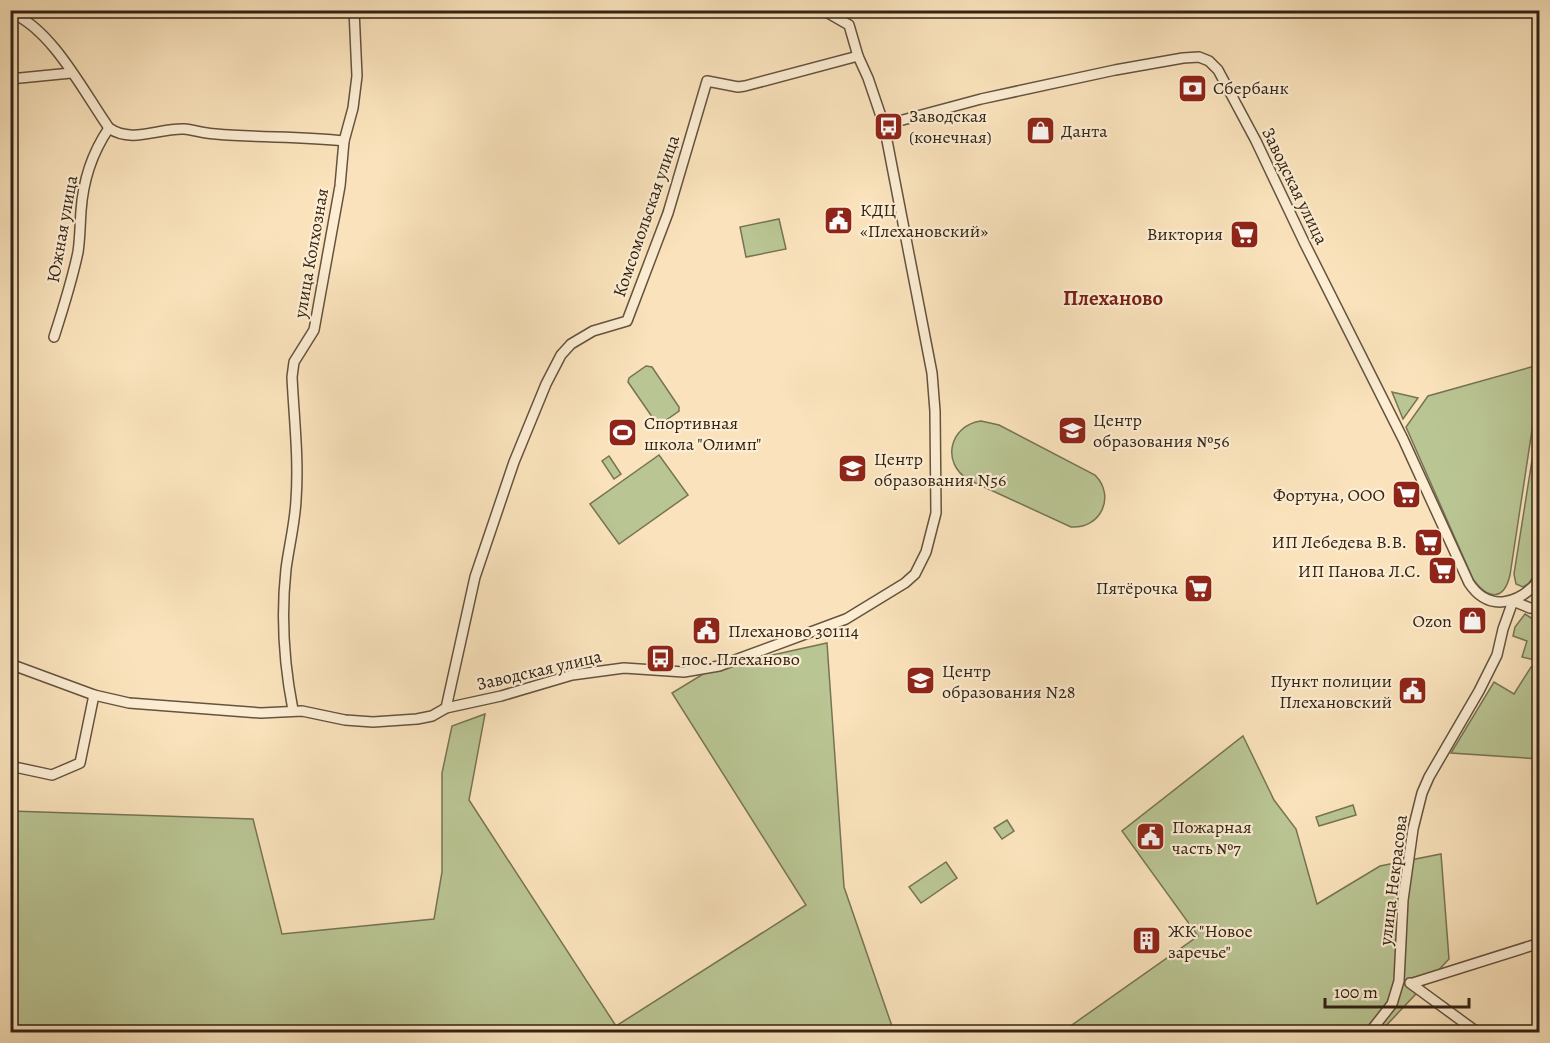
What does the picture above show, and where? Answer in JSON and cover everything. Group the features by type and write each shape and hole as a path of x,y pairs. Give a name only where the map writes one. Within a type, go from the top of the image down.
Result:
{"street":[{"name":"улица Колхозная","path":"293,710 287,672 284,624 286,570 297,481 292,377 294,362 314,330 340,186 344,141 353,108 357,76 354,10"},
{"name":"Заводская улица","path":"10,664 94,695 146,705 261,713 293,710 345,720 373,722 417,719 432,716 446,708 501,696 572,675 624,668 684,672 713,668 846,619 905,583 915,574 926,552 936,513 934,392 884,125 849,25 823,10"},
{"path":"10,12 28,15 49,41 109,128 119,134 129,136 186,129 215,134 287,136 344,141"},
{"name":"Комсомольская улица","path":"446,708 475,577 514,462 533,414 553,370 566,349 586,334 627,321 668,213 707,81 738,87 745,86 858,56"},
{"name":"Заводская улица","path":"884,125 981,99 1115,70 1183,58 1199,57 1209,61 1218,70 1256,141 1403,439 1469,583 1476,592 1489,600 1513,601"},
{"path":"10,79 71,73"},
{"name":"Южная улица","path":"54,337 78,254 81,210 87,176 98,143 109,128"},
{"path":"1513,601 1528,592 1539,579"},
{"path":"1513,601 1534,608 1539,617"},
{"name":"улица Некрасова","path":"1370,1032 1392,1004 1399,981 1403,900 1413,829 1422,793 1497,655 1513,601"},
{"path":"10,766 52,775 80,763 94,695"},
{"path":"1399,981 1413,983 1539,943"},
{"path":"1413,983 1477,1032"}],"green space":[{"path":"779,219 786,249 746,257 740,227"},
{"path":"646,366 652,367 679,407 679,411 662,423 655,421 628,382 629,378"},
{"path":"1531,367 1539,370 1539,384 1510,575 1504,590 1495,595 1484,591 1473,579 1406,427 1428,396"},
{"path":"1392,392 1418,398 1403,419"},
{"path":"1539,416 1539,568 1529,583 1523,587 1516,584 1514,574"},
{"path":"981,421 999,425 1095,475 1101,483 1105,501 1097,517 1090,523 1071,527 969,480 960,473 954,464 952,446 962,430 970,424"},
{"path":"659,455 688,495 619,544 590,504"},
{"path":"609,456 621,474 614,479 602,461"},
{"path":"1525,614 1539,623 1539,661 1522,657 1527,641 1513,636 1515,627"},
{"path":"827,643 844,887 894,1032 11,1032 11,811 253,819 282,934 434,919 442,872 442,773 452,726 485,714 469,800 616,1026 806,905 672,693 713,668"},
{"path":"1531,667 1539,669 1539,759 1451,753 1494,682 1514,694"},
{"path":"1243,736 1274,800 1296,829 1317,904 1380,866 1441,854 1449,959 1380,1032 1062,1032 1198,936 1122,831"},
{"path":"1353,805 1356,815 1319,826 1316,817"},
{"path":"1007,820 1014,831 1002,839 994,828"},
{"path":"946,862 957,878 921,903 909,887"}],"place":[{"name":"Сбербанк","path":"1192,88"},
{"name":"Заводская (конечная)","path":"888,126"},
{"name":"Данта","path":"1040,131"},
{"name":"КДЦ «Плехановский»","path":"839,220"},
{"name":"Виктория","path":"1244,234"},
{"name":"Центр образования №56","path":"1072,430"},
{"name":"Спортивная школа \"Олимп\"","path":"623,433"},
{"name":"Центр образования N56","path":"853,469"},
{"name":"Фортуна, ООО","path":"1406,495"},
{"name":"ИП Лебедева В.В.","path":"1428,542"},
{"name":"ИП Панова Л.С.","path":"1442,571"},
{"name":"Пятёрочка","path":"1199,588"},
{"name":"Ozon","path":"1473,621"},
{"name":"Плеханово 301114","path":"707,631"},
{"name":"пос. Плеханово","path":"660,659"},
{"name":"Центр образования N28","path":"921,681"},
{"name":"Пункт полиции Плехановский","path":"1413,691"},
{"name":"Пожарная часть №7","path":"1151,837"},
{"name":"ЖК \"Новое заречье\"","path":"1147,941"}],"district":[{"name":"Плеханово","path":"1113,298"}]}
